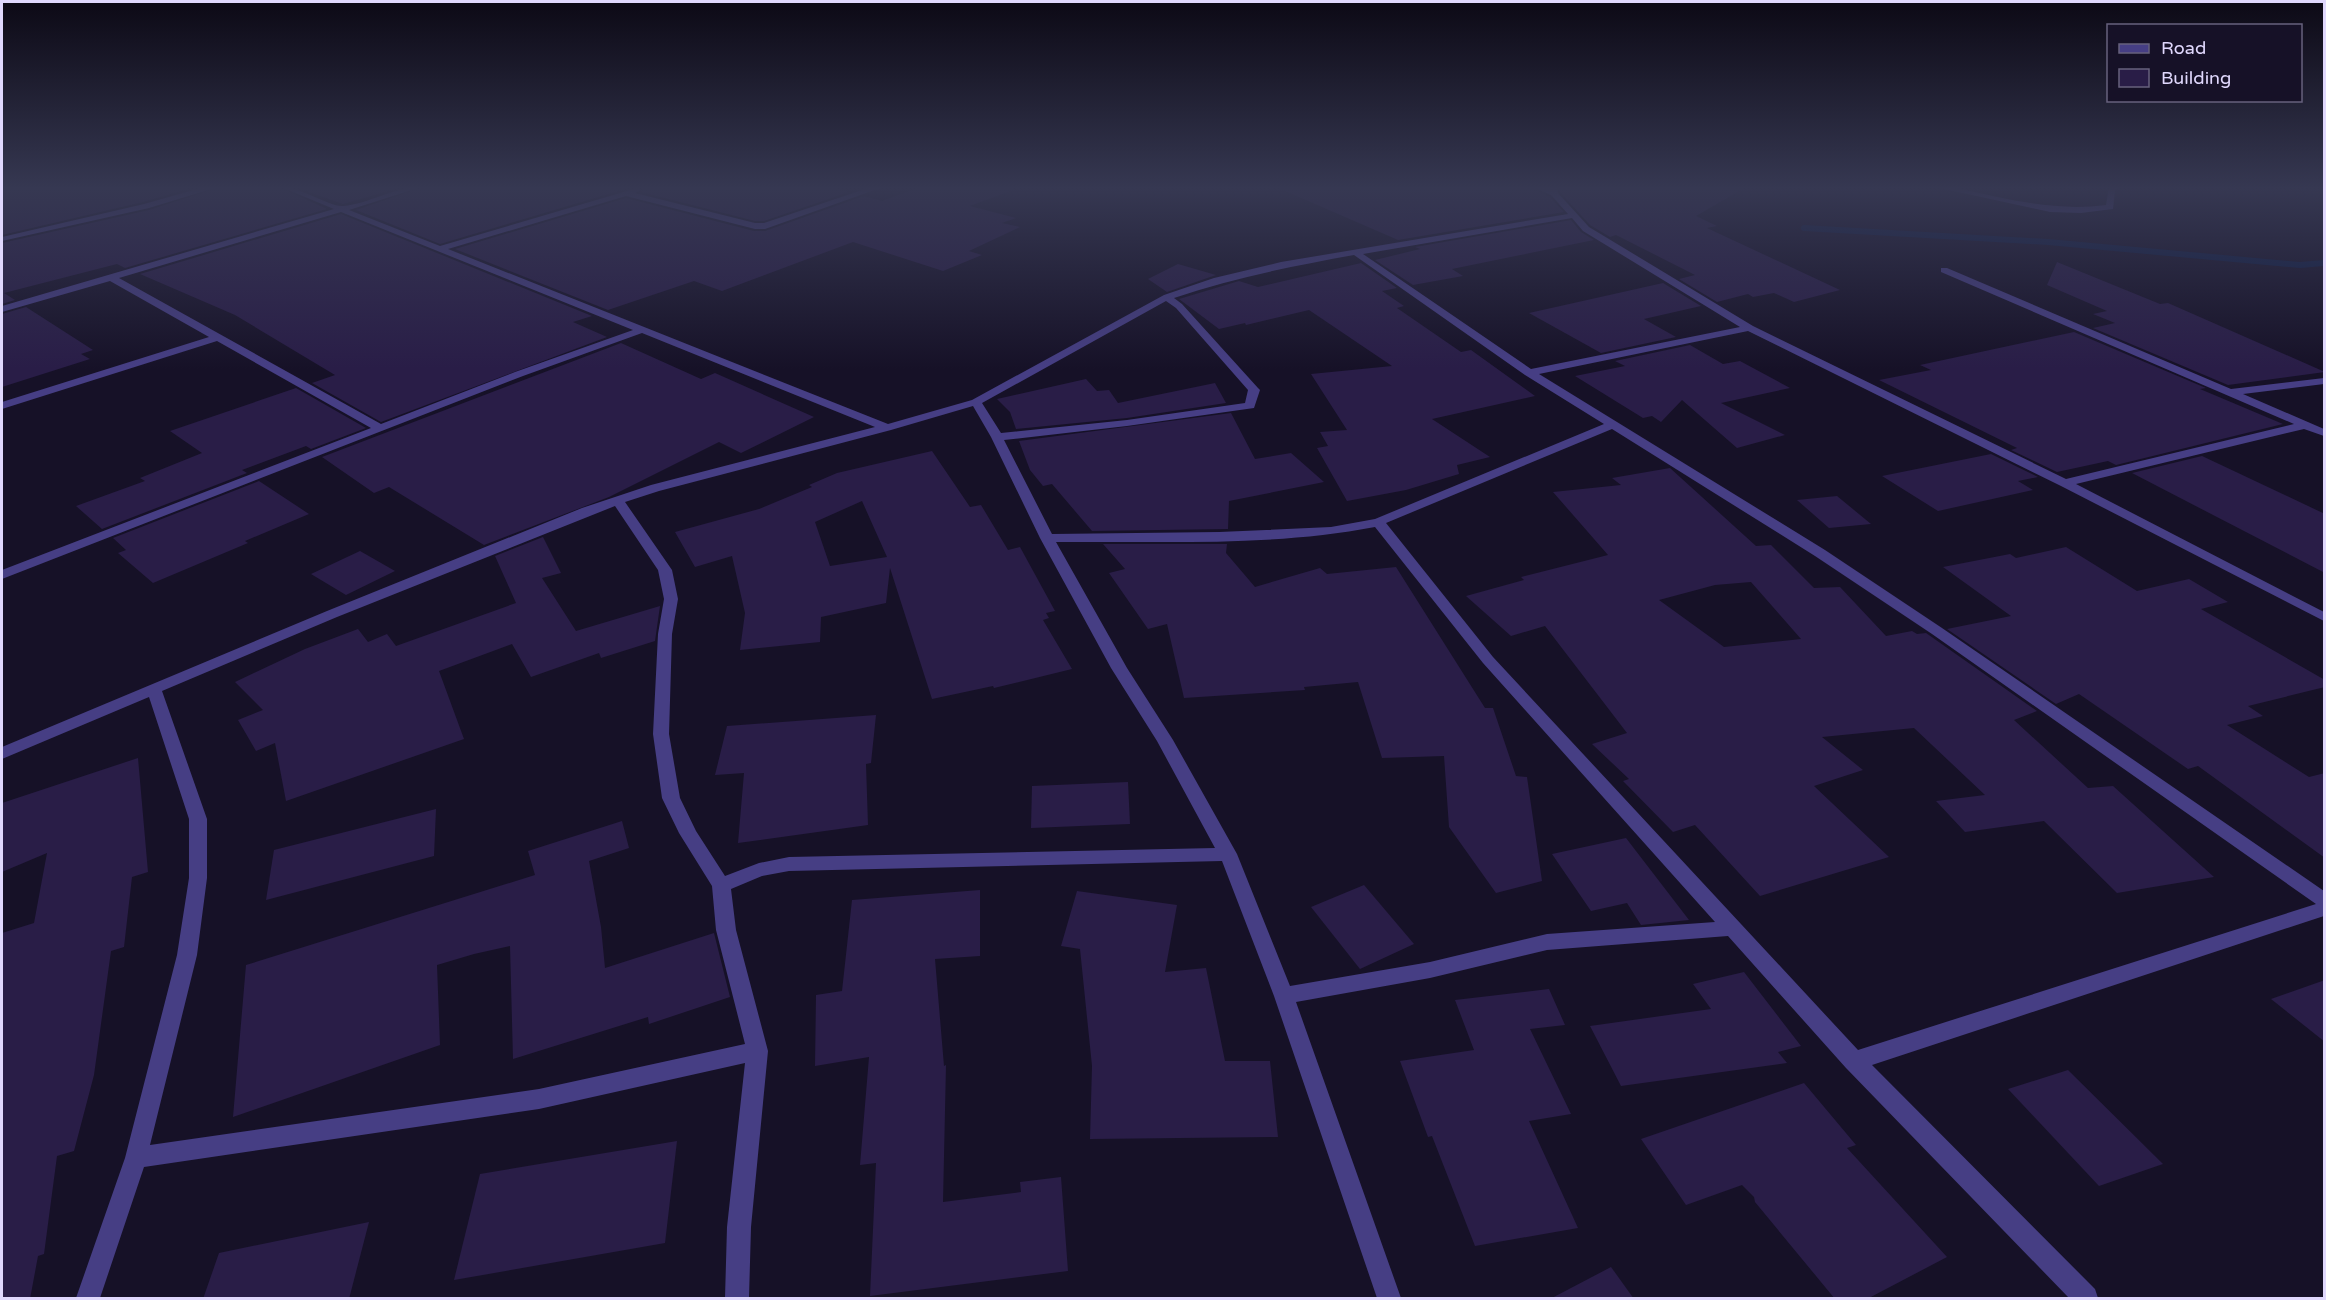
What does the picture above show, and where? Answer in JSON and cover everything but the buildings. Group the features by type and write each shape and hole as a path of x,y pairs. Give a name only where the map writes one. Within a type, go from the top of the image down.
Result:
{"street":[{"path":"2,309 217,248"},
{"path":"436,248 887,428"},
{"path":"439,249 444,248"},
{"path":"2,753 332,614 618,501 739,464 887,428 976,402 1167,297 1217,280 1381,248"},
{"path":"1615,248 1749,328 2065,483 2325,617"},
{"path":"1355,252 1529,373 1820,553 1937,631 2325,900"},
{"path":"1944,270 2325,433"},
{"path":"112,278 380,428"},
{"path":"997,437 1127,423 1250,406 1254,390 1179,306 1167,297"},
{"path":"1529,373 1749,328"},
{"path":"2,575 519,374 642,330"},
{"path":"2,406 218,338"},
{"path":"2230,393 2325,381"},
{"path":"976,402 997,437 1047,538 1119,668 1166,740 1228,854 1284,996 1389,1299"},
{"path":"1047,538 1219,536 1331,531 1378,522 1614,424"},
{"path":"2065,483 2305,425"},
{"path":"618,501 665,570 671,599 666,634 661,734 671,798 688,833 721,885 726,930 757,1051 739,1227 736,1299"},
{"path":"1378,522 1488,660 1732,928 1854,1061 2086,1299"},
{"path":"88,1299 136,1158 187,955 198,878 198,819 153,690"},
{"path":"721,885 759,870 789,864 1228,854"},
{"path":"1854,1061 2325,909"},
{"path":"1284,996 1430,970 1547,942 1732,928"},
{"path":"136,1158 539,1099 757,1051"}],"waterway":[{"path":"2110,248 2300,265 2324,263"}]}
